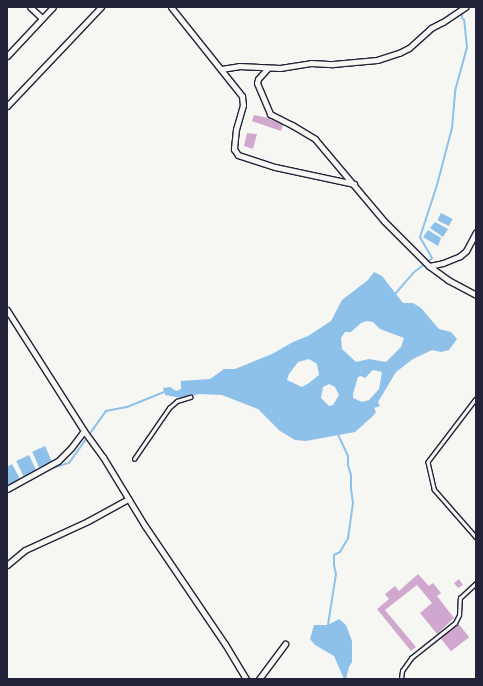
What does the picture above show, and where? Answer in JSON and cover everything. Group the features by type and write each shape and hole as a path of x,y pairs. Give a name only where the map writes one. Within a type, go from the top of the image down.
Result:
{"street":[{"path":"30,7 42,18"},
{"path":"7,56 53,7"},
{"path":"7,106 101,7"},
{"path":"171,7 240,92 243,100 236,128 234,149 238,155 275,167 354,184"},
{"path":"221,69 239,66 266,69 311,63 326,65 366,62 394,55 412,45 431,28 443,22 465,7"},
{"path":"266,69 258,79 257,83 270,114 315,139 384,221 428,266 448,280 476,295"},
{"path":"428,266 443,263 460,256 466,251 474,240 476,232"},
{"path":"7,310 84,431 103,457 128,499 225,644 246,679"},
{"path":"7,488 62,458 84,431"},
{"path":"7,565 25,550 128,499"},
{"path":"259,679 285,644"}],"lane":[{"path":"134,460 169,408 177,401 190,397"},
{"path":"476,399 428,462 434,489 476,537"},
{"path":"401,679 402,671 411,658 455,623 459,615 460,598 476,583"}],"water":[{"path":"441,213 453,219 449,226 437,220"},
{"path":"435,222 448,229 443,237 430,228"},
{"path":"428,230 441,238 438,246 423,237"},
{"path":"374,272 382,276 403,303 413,303 421,308 439,329 451,332 457,339 449,350 441,352 432,350 413,359 396,372 378,402 380,406 374,408 376,412 355,432 306,441 295,440 280,431 258,409 222,395 199,394 181,398 165,395 163,388 170,387 176,391 181,389 181,381 210,379 224,369 235,369 272,354 293,342 308,336 331,321 342,300 368,280","holes":["367,321 373,322 380,329 404,338 401,347 386,362 369,359 356,362 342,349 341,338 345,332 351,332 361,323","309,359 317,364 319,375 302,387 287,380 289,374 298,362","373,370 382,372 379,389 369,400 362,402 353,398 353,394 358,377 361,376 365,378","329,384 335,387 339,395 333,405 329,406 321,398 323,387"]},
{"path":"45,446 52,462 39,467 32,452"},
{"path":"29,455 36,470 23,476 16,461"},
{"path":"12,464 20,479 7,486 7,467"},
{"path":"339,619 346,625 352,641 352,662 346,679 344,679 334,656 315,645 310,639 314,625 328,625"}],"building":[{"path":"254,115 268,118 283,125 281,131 252,121"},
{"path":"247,133 257,134 253,149 244,146"},
{"path":"418,574 429,586 433,583 441,593 437,596 454,618 437,634 420,613 432,603 417,585 385,610 416,647 411,651 377,609 389,599 385,594 395,586 399,591"},
{"path":"459,579 463,585 458,588 454,583"},
{"path":"458,623 469,637 451,651 440,637"}],"waterway":[{"path":"395,294 413,273 432,258 420,237 437,185 452,128 455,91 467,47 462,10"},
{"path":"7,492 49,469 69,463 106,411 127,407 164,392"},
{"path":"328,625 336,574 334,555 340,552 348,538 353,503 348,456 338,435"}]}
